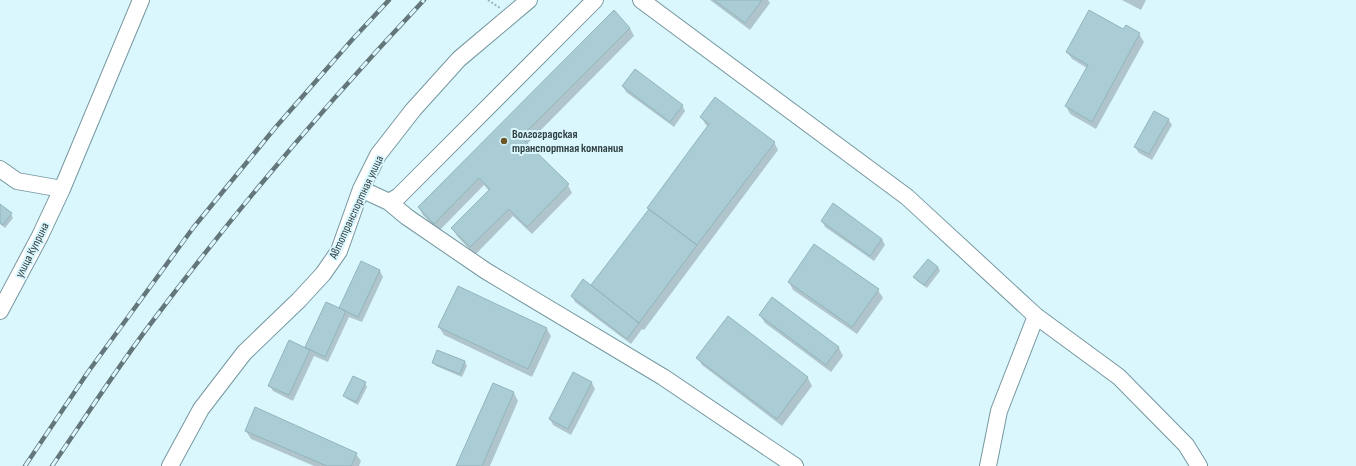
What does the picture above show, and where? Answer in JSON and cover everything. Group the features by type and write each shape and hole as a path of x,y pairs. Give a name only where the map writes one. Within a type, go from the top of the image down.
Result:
{"street":[{"name":"улица Куприна","path":"0,311 40,236 62,189 141,0"},
{"name":"Автотранспортная улица","path":"170,466 201,409 244,353 299,300 323,274 338,251 362,189 378,155 413,110 459,59 528,0"},
{"path":"389,202 399,196 594,0"},
{"path":"641,0 907,197 1036,316 1119,376 1186,445 1199,466"},
{"path":"0,169 17,181 62,189"},
{"path":"362,189 389,202 407,217 486,271 663,377 795,466"},
{"path":"988,466 999,411 1036,316"}],"building":[{"path":"714,0 762,0 745,23"},
{"path":"614,10 630,28 521,137 569,184 527,227 509,209 470,247 451,228 490,189 479,178 434,224 418,207"},
{"path":"1089,10 1123,29 1126,25 1140,33 1092,122 1065,106 1088,65 1066,52"},
{"path":"635,69 683,105 670,122 622,86"},
{"path":"715,97 775,142 697,245 647,208 709,124 700,117"},
{"path":"1154,111 1169,119 1149,154 1134,147"},
{"path":"833,203 882,239 870,256 821,221"},
{"path":"0,204 12,213 3,225 0,223"},
{"path":"649,209 697,245 639,323 591,285"},
{"path":"814,244 879,289 852,327 788,282"},
{"path":"928,259 938,267 924,285 913,277"},
{"path":"361,261 380,270 358,317 339,308"},
{"path":"583,279 639,323 627,339 571,296"},
{"path":"458,286 547,328 528,369 438,327"},
{"path":"772,297 839,347 826,365 759,315"},
{"path":"326,302 346,311 325,357 305,347"},
{"path":"728,316 808,377 777,419 696,358"},
{"path":"289,340 310,350 289,395 268,386"},
{"path":"437,350 465,361 460,374 432,363"},
{"path":"573,372 592,382 568,429 549,419"},
{"path":"353,376 366,382 356,402 343,396"},
{"path":"493,383 514,392 482,466 456,466"},
{"path":"255,407 357,453 351,466 327,466 245,431"}],"railway":[{"path":"25,466 88,372 193,228 275,128 389,0"},
{"path":"52,466 130,351 189,273 286,154 354,76 424,0"}],"place":[{"name":"Волгоградская транспортная компания","path":"504,141"}]}
